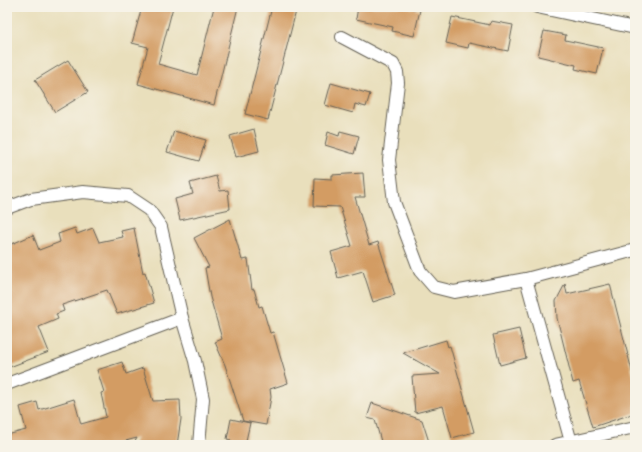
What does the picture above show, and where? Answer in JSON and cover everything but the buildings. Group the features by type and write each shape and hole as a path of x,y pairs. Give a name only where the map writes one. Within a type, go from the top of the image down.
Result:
{"street":[{"path":"537,7 635,28"},
{"path":"342,37 393,64 397,72 398,83 389,160 394,202 420,271 434,287 454,292 526,279 635,250"},
{"path":"7,208 31,199 84,192 128,196 149,210 161,226 182,318 195,361 203,399 199,445"},
{"path":"526,279 571,442"},
{"path":"7,384 182,318"},
{"path":"555,445 635,427"}]}
